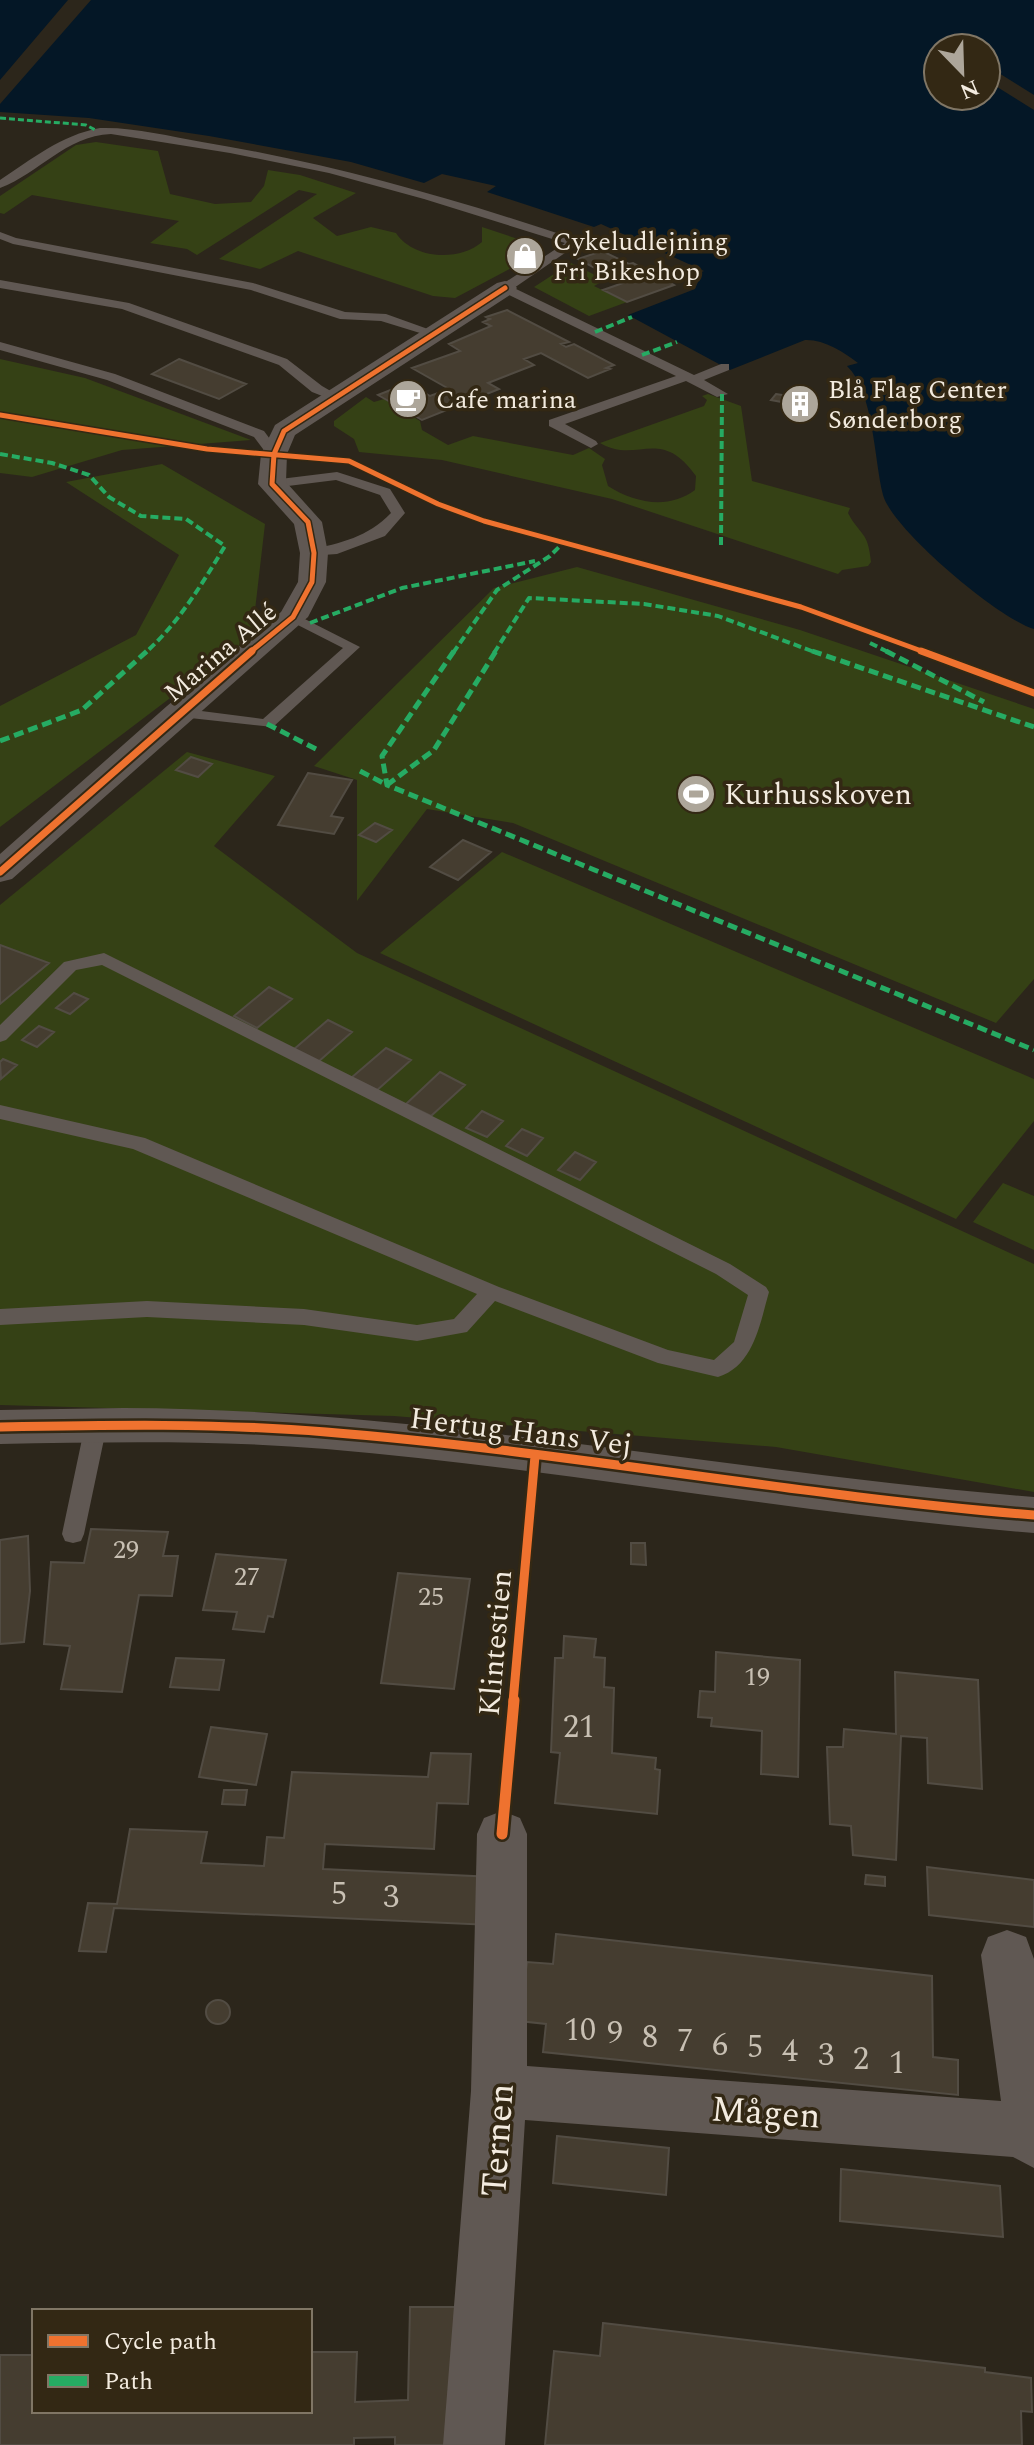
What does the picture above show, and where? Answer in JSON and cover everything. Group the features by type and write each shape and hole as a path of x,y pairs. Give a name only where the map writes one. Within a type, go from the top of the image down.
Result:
{"street":[{"path":"272,484 274,454 284,431 505,288"},
{"name":"Marina Allé","path":"0,872 178,713 293,617 312,582 314,553 308,522 272,484"},
{"name":"Hertug Hans Vej","path":"0,1427 227,1426 328,1432 794,1490 1034,1515"},
{"name":"Ternen","path":"474,2445 503,2010 502,1834"},
{"path":"1007,1955 1033,2135"},
{"name":"Mågen","path":"499,2091 1033,2135"}],"lane":[{"path":"0,185 79,136 112,132 208,145 341,171 455,202 574,242 505,288"},
{"path":"0,235 13,241 253,287 344,316 382,317 433,333"},
{"path":"0,284 125,306 283,362 317,389 335,397"},
{"path":"505,288 722,394"},
{"path":"0,346 111,377 259,434 274,454"},
{"path":"591,444 554,423 725,367"},
{"path":"272,484 337,476 385,492 398,513 380,533 332,551 314,553"},
{"path":"178,713 267,724 353,647 293,617"},
{"path":"0,1036 70,966 104,959 723,1269 759,1292 743,1346 718,1369 665,1357 492,1292 138,1143 0,1112"},
{"path":"0,1317 147,1309 304,1317 417,1333 460,1326 492,1292"},
{"path":"73,1534 96,1425"}],"green space":[{"path":"96,142 158,151 170,194 215,204 251,202 264,186 268,170 300,175 356,193 313,218 337,236 371,227 396,233 404,242 425,253 449,255 461,253 482,242 482,227 521,240 530,258 455,298 433,296 298,251 260,269 219,259 317,194 299,190 197,255 187,249 150,243 179,221 32,195 4,214 0,213 0,196 76,145"},
{"path":"571,263 605,280 594,286 627,302 589,316 534,287"},
{"path":"0,359 85,378 251,440 122,450 32,477 0,473"},
{"path":"708,394 741,406 752,481 850,508 848,513 868,544 871,562 868,566 842,570 838,574 612,499 442,460 359,452 354,439 334,426 334,421 366,397 374,402 384,399 420,421 422,430 448,445 473,436 573,455 589,448 605,459 602,465 608,486 629,497 663,502 695,490 696,476 683,461 671,452 660,449 613,449 600,443 704,406 707,400 702,396"},
{"path":"162,464 265,524 252,636 0,827 0,706 136,635 179,555 66,482"},
{"name":"Kurhusskoven","path":"577,567 800,630 1034,709 1034,979 996,1023 513,823 427,809 357,901 357,780 314,766 494,588"},
{"path":"187,752 275,776 214,846 357,953 1034,1264 1034,1492 776,1447 394,1416 0,1405 0,905"},
{"path":"502,852 1034,1079 1034,1121 956,1219 380,953"},
{"path":"1003,1183 1034,1196 1034,1250 973,1222"}],"water":[{"path":"0,0 1034,0 1034,629 997,609 973,591 926,550 891,510 883,495 863,392 847,366 858,363 826,344 805,340 730,370 628,315 695,289 698,282 690,277 704,271 601,224 594,227 487,192 496,186 442,174 424,183 351,162 89,118 0,112"}],"pier":[{"path":"68,0 91,0 0,104 0,80"},
{"path":"1002,75 1034,95 1034,110 1002,90"}],"building":[{"path":"602,251 674,285 627,302 603,290 623,283 578,259"},
{"path":"507,310 569,342 561,344 566,347 574,344 614,365 588,378 541,353 524,359 534,365 488,383 499,389 422,420 378,395 408,383 430,396 449,389 412,368 460,351 449,344 491,326 483,322 490,319 486,317"},
{"path":"179,359 246,384 219,399 152,374"},
{"name":"Blå Flag Center Sønderborg","path":"776,394 813,400 808,407 771,400"},
{"path":"191,757 212,764 198,777 176,770"},
{"path":"308,773 352,780 331,816 343,818 334,834 278,825"},
{"path":"375,823 392,830 376,842 359,835"},
{"path":"463,840 491,852 458,880 430,867"},
{"path":"0,945 49,963 0,1004"},
{"path":"269,987 292,999 257,1028 234,1016"},
{"path":"74,993 88,999 70,1014 56,1008"},
{"path":"328,1020 352,1032 318,1062 293,1050"},
{"path":"39,1026 54,1032 37,1047 22,1040"},
{"path":"386,1048 411,1060 376,1091 351,1078"},
{"path":"3,1059 17,1065 1,1079 0,1062"},
{"path":"440,1072 465,1085 431,1116 406,1104"},
{"path":"482,1111 503,1121 487,1137 466,1128"},
{"path":"522,1129 543,1138 527,1156 506,1146"},
{"path":"575,1152 596,1162 580,1180 558,1170"},
{"path":"91,1529 168,1532 163,1556 178,1556 172,1596 139,1595 122,1692 61,1689 70,1646 44,1644 51,1562 84,1563"},
{"path":"28,1536 30,1591 24,1642 0,1644 0,1540"},
{"path":"631,1543 645,1543 646,1565 631,1564"},
{"path":"216,1554 286,1560 273,1617 268,1616 264,1632 233,1629 237,1612 203,1610"},
{"path":"398,1573 470,1579 454,1689 381,1683"},
{"path":"564,1636 596,1639 594,1657 605,1658 604,1687 614,1688 612,1753 656,1758 655,1769 660,1770 657,1814 555,1803 560,1753 551,1752 555,1658 563,1658"},
{"path":"716,1652 800,1660 798,1777 761,1774 762,1731 711,1726 712,1718 698,1717 700,1691 715,1692"},
{"path":"176,1658 224,1660 219,1690 170,1687"},
{"path":"895,1672 978,1680 982,1789 928,1783 927,1738 901,1736 896,1860 853,1855 851,1826 830,1824 827,1747 843,1747 844,1729 896,1734"},
{"path":"211,1727 267,1734 256,1785 199,1777"},
{"path":"431,1753 471,1754 468,1804 437,1803 434,1849 325,1844 323,1869 494,1877 491,1925 114,1908 106,1952 79,1951 88,1903 117,1904 130,1829 207,1832 201,1863 264,1866 267,1837 284,1838 292,1772 428,1777"},
{"path":"224,1790 247,1790 245,1805 222,1804"},
{"path":"927,1867 1034,1880 1034,1927 929,1915"},
{"path":"866,1875 885,1877 885,1886 865,1884"},
{"path":"556,1934 932,1976 933,2057 958,2060 958,2095 543,2052 546,2024 519,2021 527,1962 553,1964"},
{"path":"218,2000 226,2004 230,2012 226,2020 218,2024 210,2020 206,2012 210,2004"},
{"path":"557,2136 669,2148 666,2195 553,2183"},
{"path":"841,2169 1000,2186 1003,2237 840,2221"},
{"path":"410,2307 455,2307 453,2445 395,2445 395,2437 354,2438 354,2445 0,2445 0,2355 32,2355 32,2413 312,2413 312,2352 357,2352 355,2402 408,2400"},
{"path":"603,2323 985,2368 985,2372 1031,2378 1032,2412 1021,2411 1022,2445 545,2445 554,2351 600,2356"}],"marked path":[{"path":"0,118 86,125 97,131"},
{"path":"595,332 632,317"},
{"path":"642,355 677,342"},
{"path":"721,545 722,394"},
{"path":"0,454 52,463 89,475 109,497 141,516 186,519 225,546 204,581 162,638 82,710 0,741"},
{"path":"564,542 550,556 497,590 382,756 387,785 1034,1050"},
{"path":"310,623 402,588 535,561"},
{"path":"360,771 387,785 434,750 529,598 644,604 718,616 829,658 1034,727"},
{"path":"870,643 984,702"},
{"path":"267,724 316,749"}],"cycle path":[{"path":"0,872 178,713 293,617 312,582 314,553 308,522 272,484 274,454 284,431 505,288"},
{"path":"0,415 207,449 349,461 438,504 484,521 801,607 1034,693"},
{"path":"0,1427 204,1426 326,1432 503,1450 857,1498 1034,1515"},
{"name":"Klintestien","path":"502,1834 535,1456"}],"place":[{"name":"Cykeludlejning Fri Bikeshop","path":"525,256"},
{"name":"Cafe marina","path":"408,399"},
{"name":"Blå Flag Center Sønderborg","path":"800,404"},
{"name":"Kurhusskoven","path":"696,794"}]}
